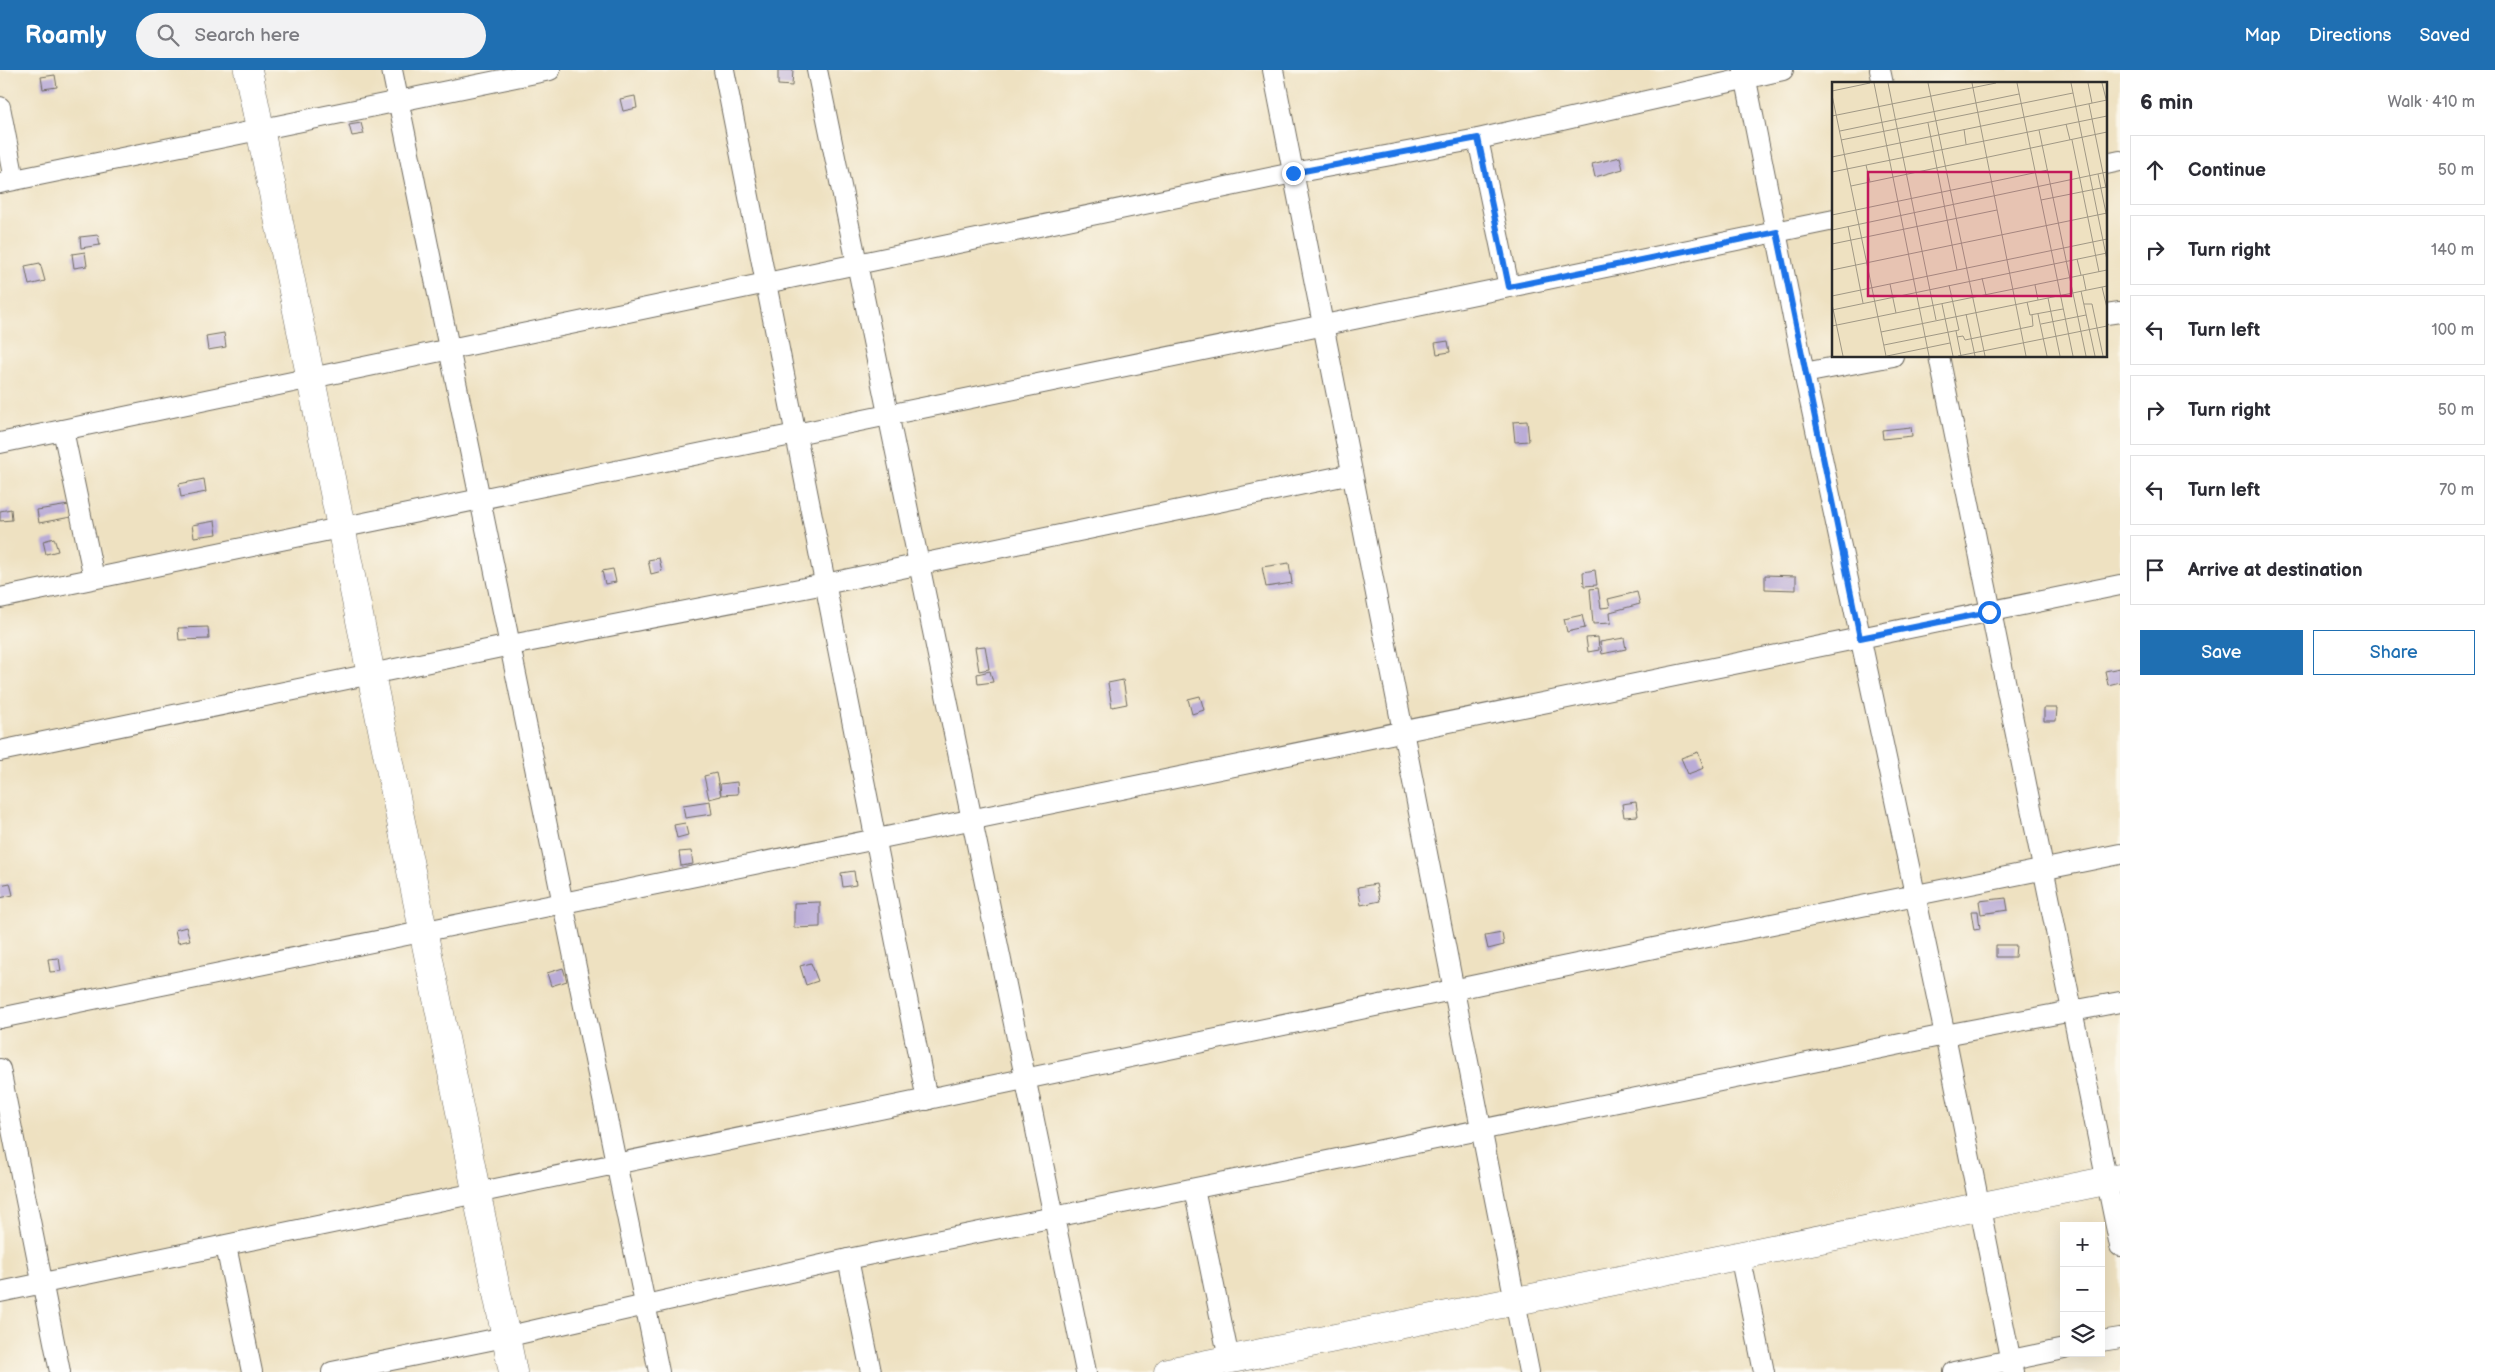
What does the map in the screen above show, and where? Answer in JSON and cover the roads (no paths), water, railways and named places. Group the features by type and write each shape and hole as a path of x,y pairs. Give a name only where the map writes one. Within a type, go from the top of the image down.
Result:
{"street":[{"path":"248,70 512,1372"},
{"path":"392,70 660,1372"},
{"path":"0,107 7,182 550,70"},
{"path":"724,70 927,1100"},
{"path":"817,70 1086,1372"},
{"path":"1273,70 1529,1372"},
{"path":"0,443 1293,173 1478,138 1745,74 1783,70"},
{"path":"1745,74 1804,373 1945,1035 2011,1365"},
{"path":"1478,138 1509,287"},
{"path":"0,598 1832,220"},
{"path":"1804,373 1883,358"},
{"path":"1938,358 1989,612 2074,1011 2114,1179 2120,1246"},
{"path":"63,430 94,578"},
{"path":"0,751 511,645 825,584 1352,474"},
{"path":"0,1018 2120,585"},
{"path":"0,1292 1678,943 2120,854"},
{"path":"332,1372 505,1337 848,1259 1945,1035 2120,1002"},
{"path":"0,1069 60,1372"},
{"path":"1168,1372 2114,1179"},
{"path":"1194,1189 1229,1359"},
{"path":"226,1246 252,1372"},
{"path":"1740,1255 1764,1372"},
{"path":"848,1259 871,1372"},
{"path":"2105,1340 2120,1338"},
{"path":"1954,1372 2011,1365 2060,1349"}]}
